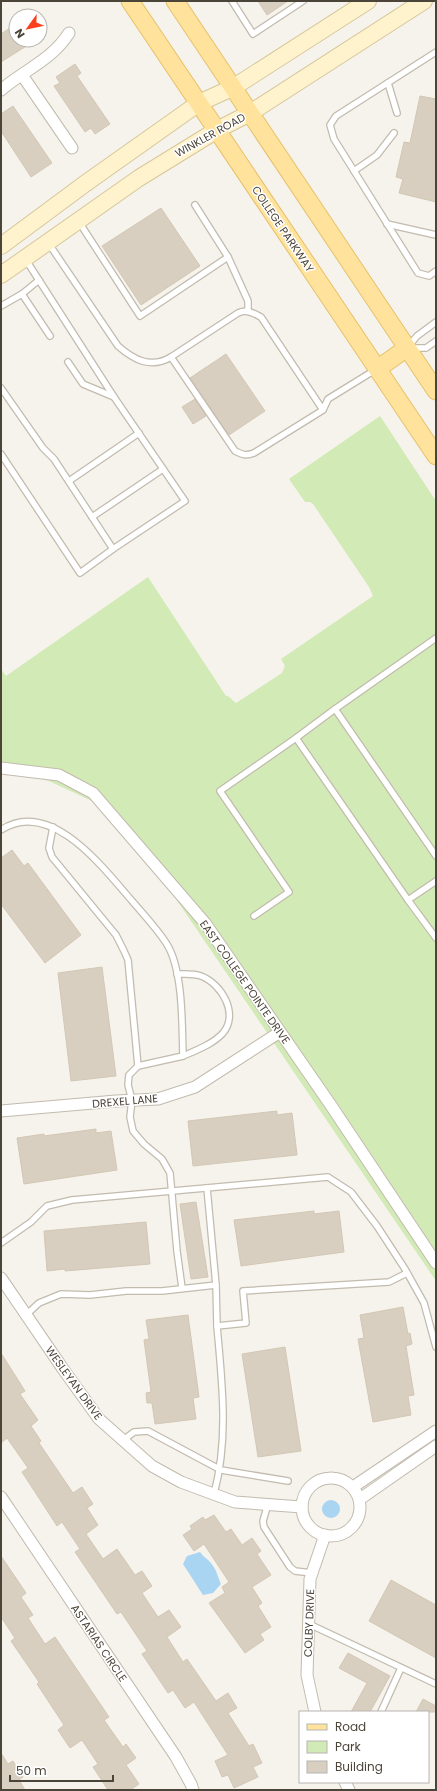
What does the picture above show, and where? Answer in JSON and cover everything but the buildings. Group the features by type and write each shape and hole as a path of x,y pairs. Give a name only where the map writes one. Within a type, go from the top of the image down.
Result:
{"main road":[{"name":"COLLEGE PARKWAY","path":"130,1 436,456"},
{"path":"176,1 436,391"},
{"path":"377,369 407,348"}],"street":[{"path":"1,246 86,183 199,103 234,87 368,1"},
{"name":"WINKLER ROAD","path":"1,276 139,178 217,130 250,113 424,1"},
{"path":"1,90 60,46 69,34"},
{"path":"22,75 72,148"},
{"name":"EAST COLLEGE POINTE DRIVE","path":"1,768 60,775 93,793 205,923 436,1263"},
{"name":"DREXEL LANE","path":"1,1111 158,1099 195,1087 280,1032"},
{"name":"WESLEYAN DRIVE","path":"1,1278 99,1419 122,1441 163,1473 181,1482 235,1502 302,1507"},
{"path":"353,1486 436,1431"},
{"path":"360,1499 436,1446"},
{"path":"337,1478 353,1486 360,1499 359,1514 353,1527 345,1533 335,1536 316,1532 304,1517 302,1507 307,1490 320,1480 337,1478"},
{"name":"ASTARIAS CIRCLE","path":"1,1497 176,1757 193,1790"},
{"name":"COLBY DRIVE","path":"315,1711 307,1675 310,1579 325,1535"}],"lane":[{"path":"232,1 253,34 303,1"},
{"path":"436,52 336,116 330,125 334,138 418,273 429,276 436,271"},
{"path":"388,83 397,113"},
{"path":"354,171 377,155 394,133"},
{"path":"195,205 228,257 248,301 248,311"},
{"path":"78,220 140,316 228,257"},
{"path":"387,224 436,234"},
{"path":"48,242 118,346 129,355 148,363 163,362 238,313 248,311 261,317 322,410"},
{"path":"1,454 80,573 185,501 114,397 39,280 29,267 25,258"},
{"path":"1,306 22,294 39,280"},
{"path":"22,294 50,336"},
{"path":"407,348 417,336 436,322"},
{"path":"407,348 426,348 436,341"},
{"path":"171,357 235,451 242,455 254,454 322,410 328,399 377,369"},
{"path":"68,362 83,384 114,397"},
{"path":"1,388 43,448 54,459 113,549"},
{"path":"69,481 139,433"},
{"path":"92,517 163,469"},
{"path":"254,916 288,892 220,791 436,638"},
{"path":"335,709 436,856"},
{"path":"296,738 436,938"},
{"path":"1,830 8,825 23,822 36,822 53,827 74,839 105,870 125,893 169,948 177,974 181,1012 183,1056"},
{"path":"53,827 49,848 52,857 116,935 128,960 138,1066"},
{"path":"408,900 436,881"},
{"path":"177,974 200,975 214,984 228,1005 230,1016 223,1032 216,1039 198,1050 183,1056 138,1066 129,1075 128,1085 132,1100 130,1117 133,1131 144,1144 162,1160 170,1173 182,1288"},
{"path":"1,1243 31,1222 47,1206 72,1200 328,1177 351,1192 377,1226 407,1273 424,1303 436,1347"},
{"path":"207,1188 216,1285 217,1326 224,1426 220,1470 214,1494"},
{"path":"217,1326 246,1323 243,1291 389,1282 407,1273"},
{"path":"26,1315 39,1303 61,1294 90,1295 126,1291 162,1291 216,1285"},
{"path":"122,1441 134,1432 148,1431 220,1470 288,1481"},
{"path":"379,1469 387,1480"},
{"path":"268,1504 263,1521 264,1528 290,1567 295,1571 312,1573"},
{"path":"309,1624 436,1684"},
{"path":"381,1711 401,1668"}],"green space":[{"path":"380,416 436,501 436,1281 159,874 94,802 49,781 1,767 1,669 6,676 148,577 226,696 236,703 282,673 285,666 281,659 373,596 369,587 313,504 310,502 305,502 289,479"}],"water":[{"path":"327,1500 335,1500 340,1505 338,1516 335,1518 327,1518 322,1513 322,1505"},
{"path":"200,1552 216,1570 221,1584 213,1593 203,1595 183,1564 187,1556"}]}
